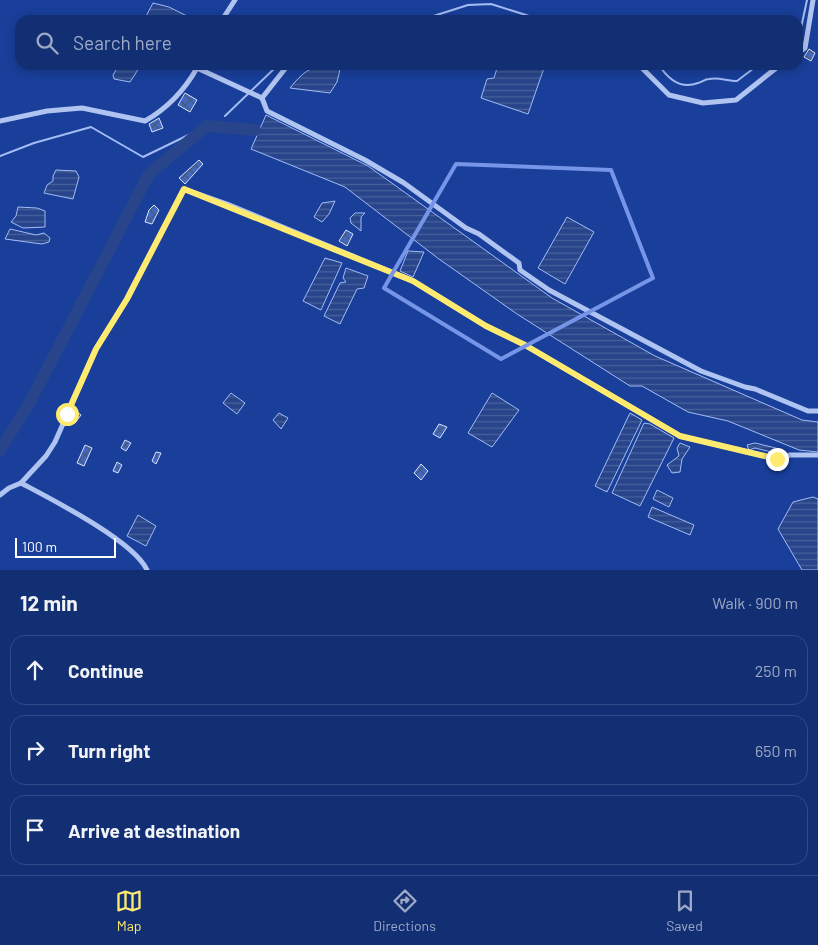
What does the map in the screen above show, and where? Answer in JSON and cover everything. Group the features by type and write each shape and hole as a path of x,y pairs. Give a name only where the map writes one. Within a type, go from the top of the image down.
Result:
{"street":[{"path":"225,15 234,0"},
{"path":"803,49 805,48 813,0"},
{"path":"0,120 47,111 82,108 145,122 162,112 171,103 183,90 196,70"},
{"path":"204,70 262,98 267,111 365,160 404,183 519,263 520,270 549,290 592,311 624,331 701,371 744,387 755,389 808,411 818,411"},
{"path":"262,98 284,70"},
{"path":"644,70 669,95 703,103 736,100 774,70"},
{"path":"0,495 8,488 21,483 46,456 55,442 96,349 127,299 184,189 413,281 486,326 525,345 680,436 704,444 777,459 790,455 818,455"},
{"path":"21,483 55,502 132,551 147,570"}],"highlighted area":[{"path":"456,164 611,170 653,278 501,359 384,288"}],"water":[{"path":"153,3 169,7 185,15 147,15"},
{"path":"116,70 138,70 130,82 114,79 113,75"},
{"path":"340,70 337,82 330,93 290,88 306,71"},
{"path":"496,70 543,70 528,114 481,98 487,79 494,78"},
{"path":"266,115 368,166 552,298 655,356 802,420 818,422 818,452 799,450 728,421 688,412 642,386 630,386 517,314 439,259 345,187 251,149"},
{"path":"56,170 76,171 79,177 73,199 44,193 47,185 53,181"},
{"path":"335,201 329,214 322,222 314,217 322,203"},
{"path":"18,207 37,208 45,211 45,227 23,228 11,222 16,216"},
{"path":"355,213 365,213 361,217 361,231 351,223 350,218"},
{"path":"567,217 594,232 565,284 538,268"},
{"path":"10,229 36,235 44,233 50,238 49,242 42,244 5,239"},
{"path":"408,251 424,252 413,277 400,271"},
{"path":"325,258 342,263 321,310 303,301"},
{"path":"346,268 368,276 364,288 357,289 340,324 324,316 340,283 346,282 343,278"},
{"path":"231,393 245,403 237,414 223,403"},
{"path":"492,393 519,410 492,447 468,433"},
{"path":"279,413 288,418 281,429 273,420"},
{"path":"630,413 642,420 607,492 595,486"},
{"path":"644,423 650,424 674,438 640,506 612,493"},
{"path":"680,443 690,447 682,459 680,472 672,473 667,465 679,456 677,448"},
{"path":"755,443 783,451 780,454 755,448 749,450 747,445"},
{"path":"657,490 673,498 669,507 653,499"},
{"path":"813,497 818,499 818,570 802,570 778,529 793,502"},
{"path":"652,507 694,525 690,535 648,517"},
{"path":"138,515 156,526 146,546 127,536"}],"building":[{"path":"809,49 815,53 811,61 804,57"},
{"path":"185,93 197,100 190,112 178,105"},
{"path":"159,118 163,128 152,132 149,124"},
{"path":"199,160 203,164 185,184 179,178"},
{"path":"154,205 159,210 152,224 145,222 149,210"},
{"path":"346,230 353,234 347,246 339,241"},
{"path":"75,410 81,415 75,423 70,419"},
{"path":"439,424 447,427 440,438 433,434"},
{"path":"125,440 131,443 126,451 121,448"},
{"path":"85,445 92,448 84,466 77,463"},
{"path":"156,452 161,453 156,464 152,461"},
{"path":"117,462 122,465 118,473 113,471"},
{"path":"421,464 428,471 421,480 414,473"}],"waterway":[{"path":"803,19 807,0"},
{"path":"437,15 468,5 491,4 526,15"},
{"path":"225,116 273,70"},
{"path":"662,70 675,82 686,85 699,83 706,79 737,81 751,70"},
{"path":"0,156 34,143 91,127 143,157 207,126"},
{"path":"0,450 30,402 149,174 207,126 255,130"}],"route":[{"path":"67,414 96,349 117,312 127,299 184,189 186,189 371,262 413,281 486,326 525,345 680,436 695,442 777,459"}]}
